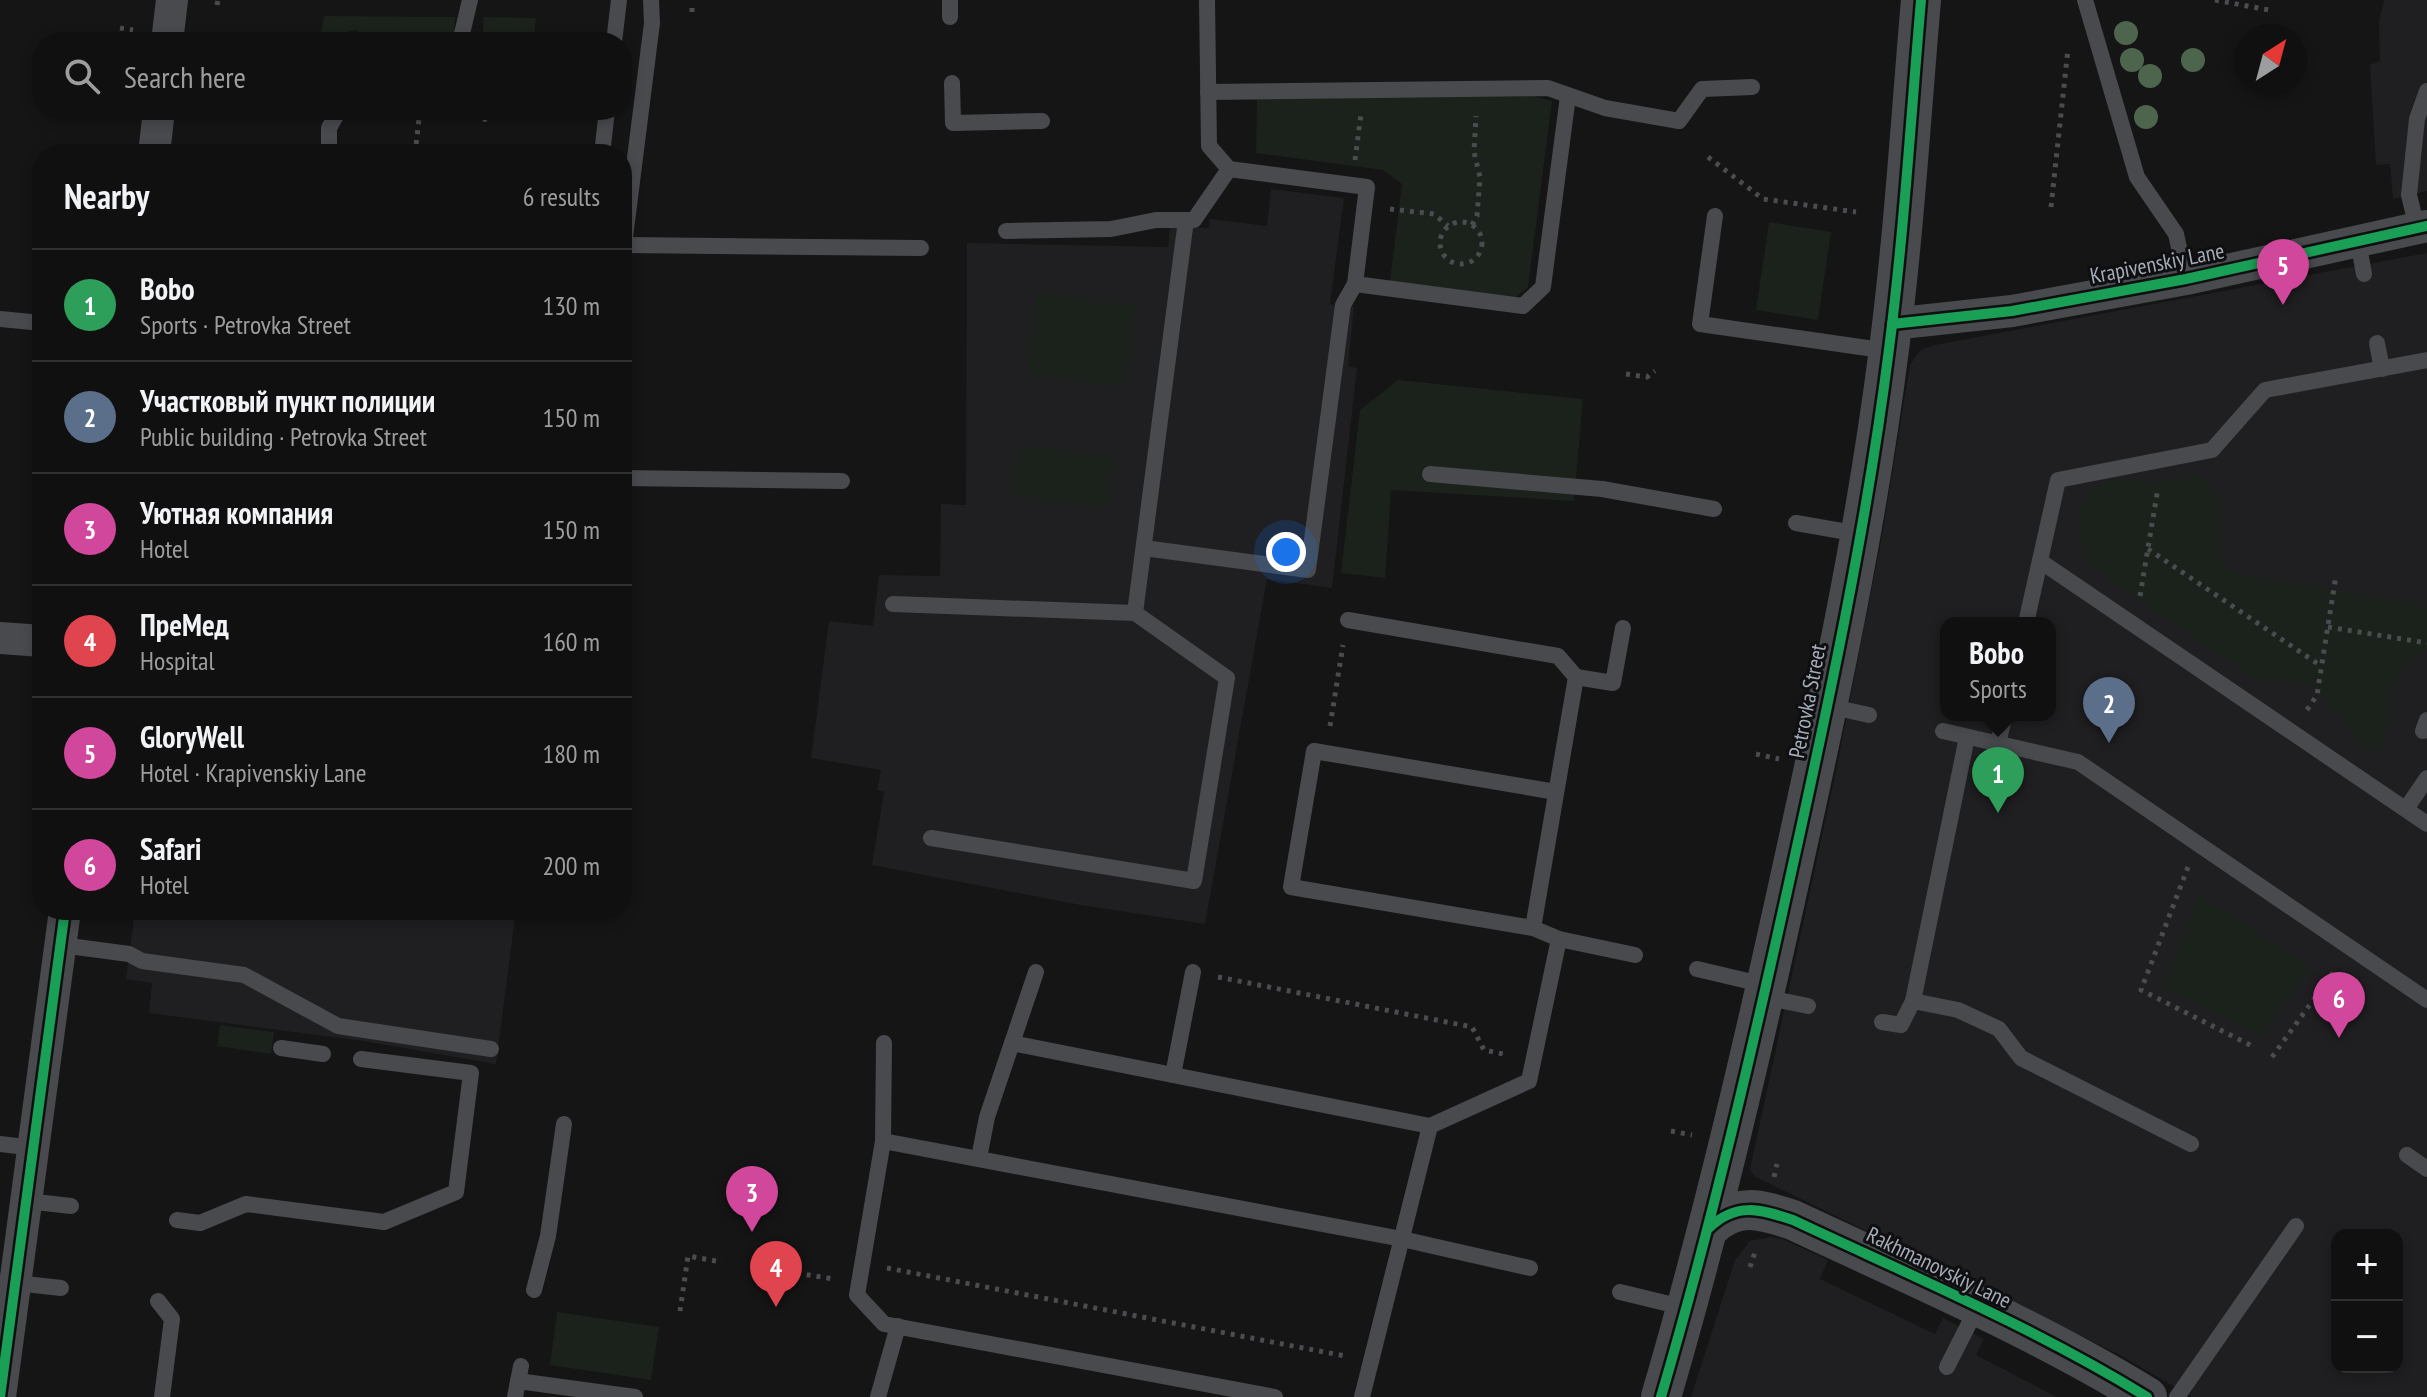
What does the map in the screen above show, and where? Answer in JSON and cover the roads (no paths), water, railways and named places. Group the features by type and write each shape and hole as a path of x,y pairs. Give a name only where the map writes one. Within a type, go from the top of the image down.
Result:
{"street":[{"path":"168,32 172,0"},
{"name":"Petrovka Street","path":"1661,1397 1709,1228 1765,991 1861,534 1900,257 1921,0"},
{"path":"155,144 158,120"},
{"name":"Krapivenskiy Lane","path":"1891,337 2186,279 2422,227"},
{"path":"0,638 32,640"},
{"path":"0,1397 64,920"},
{"name":"Rakhmanovskiy Lane","path":"1709,1228 1720,1217 1735,1211 1767,1211 1793,1220 1978,1306 2108,1373 2147,1397"}],"lane":[{"path":"464,32 470,0"},
{"path":"615,32 619,0"},
{"path":"632,182 652,23 651,0"},
{"path":"950,0 950,17"},
{"path":"1144,548 1308,570 1343,305 1355,284 1365,205 1367,187 1229,169 1209,146 1207,0"},
{"path":"2085,0 2137,177 2176,234 2186,279"},
{"path":"952,83 953,123 1042,121"},
{"path":"1208,92 1548,88 1605,108 1679,121 1702,89 1752,87"},
{"path":"2422,227 2409,195 2417,119 2427,91"},
{"path":"1355,284 1523,306 1543,287 1568,96"},
{"path":"329,144 329,128 333,120"},
{"path":"603,144 606,120"},
{"path":"1006,231 1111,229 1156,220 1194,220 1229,169"},
{"path":"1715,216 1700,324 1891,337"},
{"path":"1135,613 1186,220"},
{"path":"2358,241 2364,274"},
{"path":"632,245 921,248"},
{"path":"0,319 32,322"},
{"path":"2377,343 2382,369"},
{"path":"2027,617 2058,480 2212,450 2265,390 2427,360"},
{"path":"1430,474 1602,489 1714,509"},
{"path":"632,478 842,481"},
{"path":"1796,523 1861,534"},
{"path":"2040,561 2427,824"},
{"path":"893,604 1135,613 1227,678 1194,881 931,838"},
{"path":"1348,620 1558,656 1576,677 1613,683 1623,628"},
{"path":"1533,928 1576,677"},
{"path":"1827,706 1869,715"},
{"path":"1998,743 2004,721"},
{"path":"1943,731 2078,762 2427,1000"},
{"path":"1882,1022 1901,1025 1913,1001 1967,737"},
{"path":"1556,792 1314,751 1291,887 1533,928 1559,939 1635,955"},
{"path":"2406,809 2427,778"},
{"path":"1012,1043 1430,1126 1529,1081 1559,939"},
{"path":"61,945 129,954 142,961 244,975 338,1026 491,1049"},
{"path":"1697,969 1808,1006"},
{"path":"979,1158 987,1117 1036,972"},
{"path":"1173,1075 1193,972"},
{"path":"1913,1001 1958,1010 1999,1029 2021,1058 2191,1144"},
{"path":"884,1043 883,1141 857,1295 884,1324 1275,1397"},
{"path":"281,1048 323,1054"},
{"path":"177,1220 200,1223 246,1204 384,1222 456,1192 471,1073 361,1059"},
{"path":"534,1290 548,1236 564,1124"},
{"path":"1362,1397 1430,1126"},
{"path":"883,1141 1402,1239 1530,1268"},
{"path":"0,1144 34,1148"},
{"path":"2407,1155 2427,1169"},
{"path":"27,1201 71,1206"},
{"path":"2177,1397 2296,1226"},
{"path":"16,1283 61,1288"},
{"path":"1620,1292 1687,1308"},
{"path":"158,1301 172,1319 162,1397"},
{"path":"1947,1367 1978,1306"},
{"path":"878,1397 898,1326"},
{"path":"518,1381 635,1397"}],"place":[{"name":"GloryWell","path":"2283,305"},
{"name":"Участковый пункт полиции","path":"2109,743"},
{"name":"Bobo","path":"1998,813"},
{"name":"Safari","path":"2339,1038"},
{"name":"Уютная компания","path":"752,1232"},
{"name":"ПреМед","path":"776,1307"}]}
